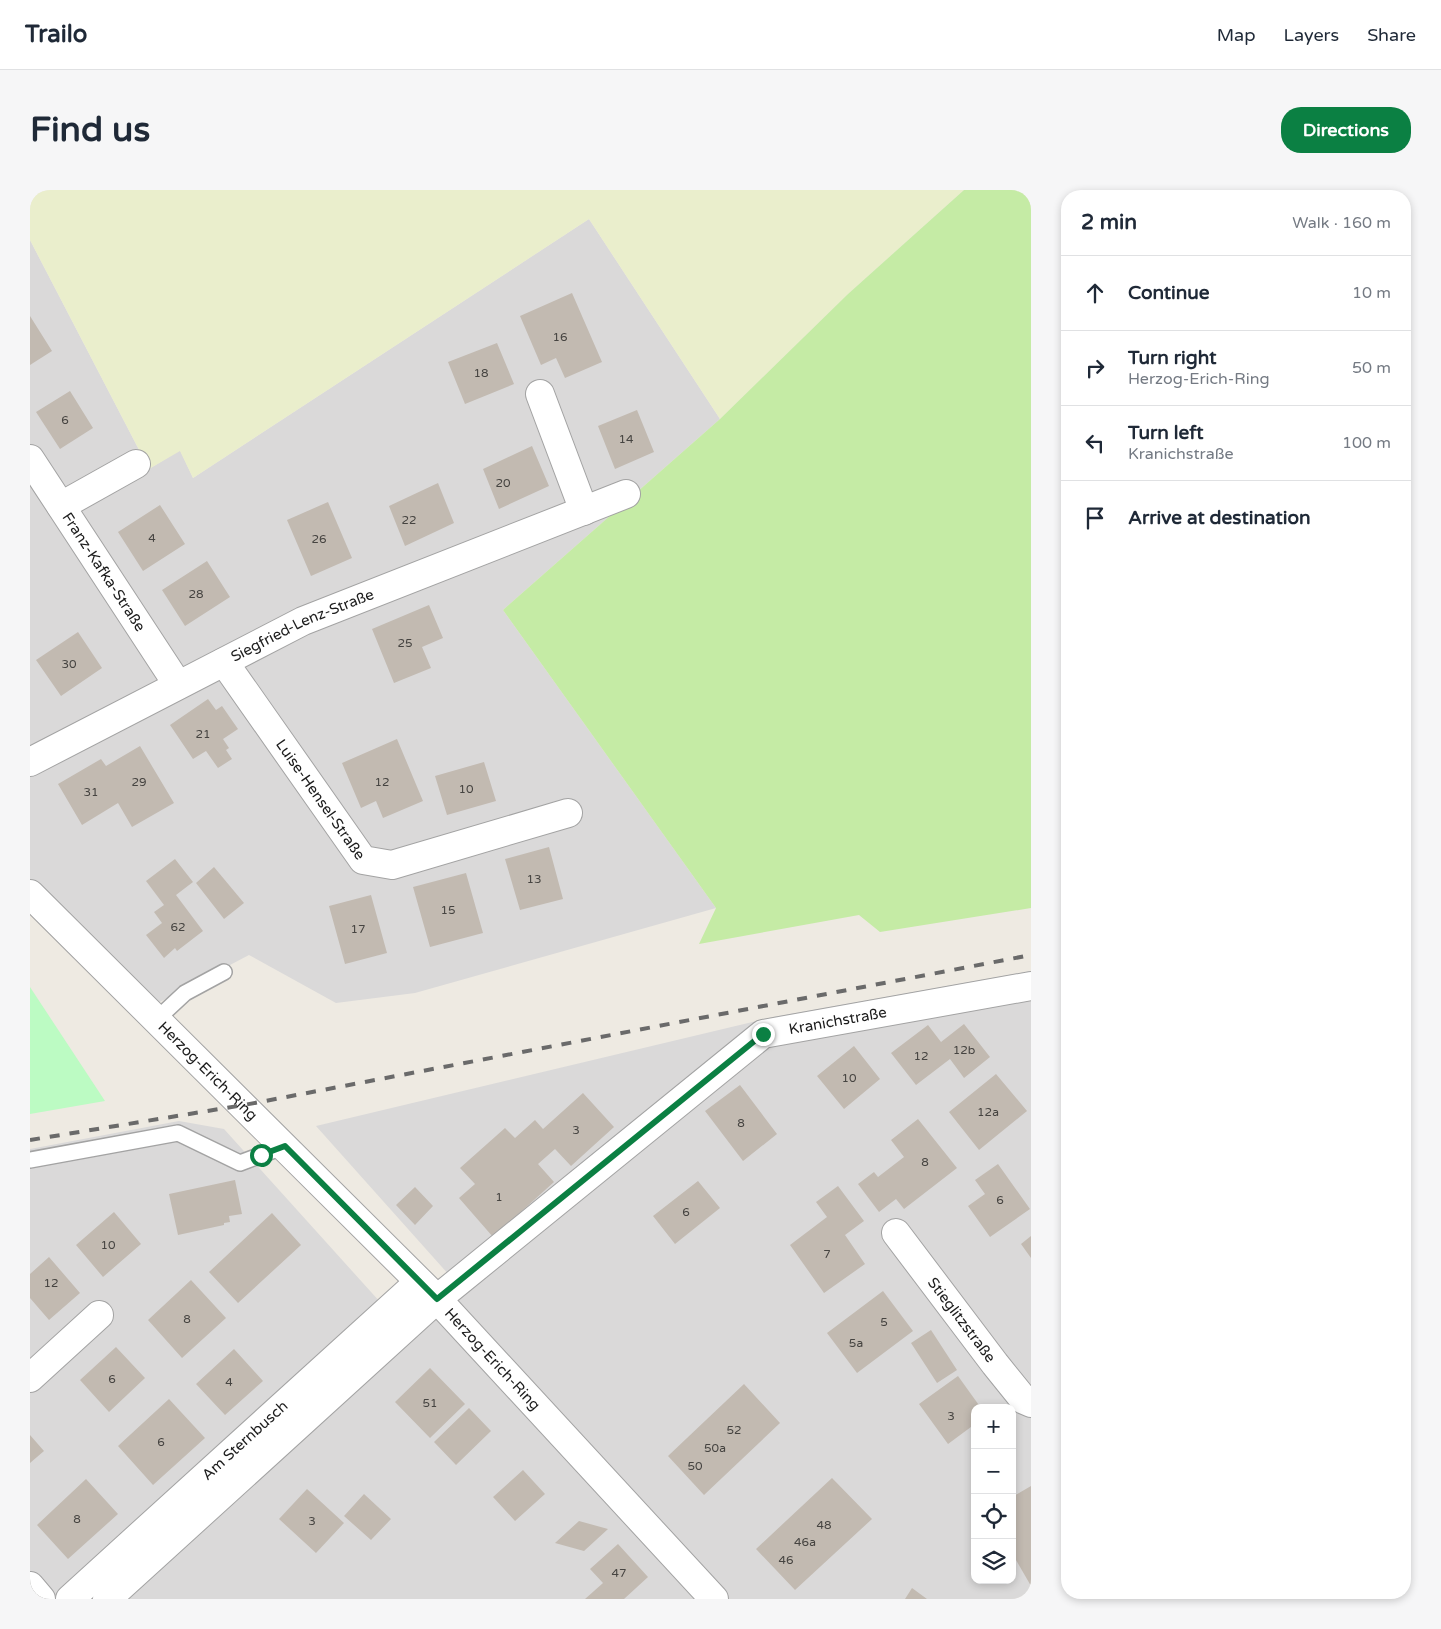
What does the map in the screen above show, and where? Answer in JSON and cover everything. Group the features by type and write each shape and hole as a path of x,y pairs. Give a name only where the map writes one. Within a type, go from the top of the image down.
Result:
{"street":[{"path":"540,394 584,512"},
{"name":"Franz-Kafka-Straße","path":"30,459 178,685"},
{"path":"61,506 136,464"},
{"name":"Siegfried-Lenz-Straße","path":"30,762 303,621 626,494"},
{"name":"Luise-Hensel-Straße","path":"224,662 362,860 392,865 568,813"},
{"name":"Herzog-Erich-Ring","path":"30,894 285,1146 428,1291 714,1599"},
{"name":"Kranichstraße","path":"428,1291 763,1034 1031,986"},
{"name":"Stieglitzstraße","path":"896,1233 995,1364 1024,1400 1031,1403"},
{"name":"Am Sternbusch","path":"70,1599 428,1291"},
{"name":"Am Sternbusch","path":"107,1599 428,1291"},
{"path":"30,1378 99,1315"},
{"path":"30,1586 41,1599"}],"lane":[{"path":"156,1020 185,993 224,972"},
{"path":"30,1160 178,1133 240,1163 285,1146"}],"shaded area":[{"path":"589,219 720,419 503,610 716,908 415,993 336,1003 249,955 154,1005 30,882 30,240 149,469 180,450 193,478"},
{"path":"1031,971 1031,1599 30,1599 30,1149 179,1121 224,1129 399,1323 450,1276 316,1126 773,1017"}],"green space":[{"path":"30,190 964,190 848,294 720,419 589,219 193,478 180,451 149,469 30,240"},
{"path":"964,190 1031,190 1031,908 880,932 859,915 699,944 716,908 503,610 720,419 848,294"},
{"path":"30,987 105,1101 30,1114"}],"building":[{"path":"572,293 602,362 565,378 556,358 541,365 520,316"},
{"path":"30,316 52,351 30,365"},
{"path":"497,343 514,384 465,404 448,362"},
{"path":"70,391 93,428 60,449 36,412"},
{"path":"637,410 654,452 615,469 598,426"},
{"path":"532,446 549,486 499,509 483,469"},
{"path":"438,483 454,523 405,546 389,506"},
{"path":"328,502 352,558 311,576 287,520"},
{"path":"160,505 185,544 143,571 118,532"},
{"path":"207,561 230,597 185,626 162,590"},
{"path":"429,605 443,638 422,647 431,668 394,683 372,629"},
{"path":"78,632 102,668 61,696 36,660"},
{"path":"208,699 216,710 222,706 238,729 223,739 229,748 226,750 232,759 218,768 206,751 193,759 170,725"},
{"path":"397,739 423,801 383,818 376,801 361,808 342,763"},
{"path":"140,746 174,803 132,827 118,803 82,825 58,784 101,759 106,766"},
{"path":"484,762 496,801 447,815 435,776"},
{"path":"549,847 563,899 520,910 505,859"},
{"path":"175,859 193,882 176,895 203,931 177,951 175,948 164,958 146,935 162,923 154,912 164,905 146,881"},
{"path":"214,867 244,903 224,919 196,883"},
{"path":"466,873 483,933 430,947 413,887"},
{"path":"371,895 387,953 345,964 329,906"},
{"path":"964,1024 990,1057 964,1078 950,1059 916,1085 891,1053 928,1025 941,1042"},
{"path":"854,1046 880,1079 844,1109 817,1076"},
{"path":"996,1074 1027,1111 979,1150 949,1112"},
{"path":"740,1085 777,1134 743,1161 705,1111"},
{"path":"583,1093 614,1127 571,1166 555,1149 538,1164 554,1182 493,1237 459,1198 475,1184 460,1168 505,1128 515,1138 535,1120 543,1129"},
{"path":"918,1119 957,1168 904,1209 896,1199 879,1212 858,1184 874,1172 878,1177 904,1157 891,1140"},
{"path":"998,1164 1030,1209 990,1237 968,1206 985,1194 975,1180"},
{"path":"235,1180 242,1214 229,1216 230,1222 224,1223 224,1225 178,1235 169,1194"},
{"path":"698,1181 720,1208 675,1244 653,1216"},
{"path":"838,1186 864,1221 845,1235 865,1264 824,1293 790,1245 827,1217 816,1202"},
{"path":"415,1187 433,1206 415,1225 396,1205"},
{"path":"114,1212 141,1244 103,1277 76,1245"},
{"path":"272,1213 301,1245 238,1303 209,1272"},
{"path":"1031,1236 1031,1258 1021,1244"},
{"path":"49,1257 80,1293 49,1320 30,1298 30,1274"},
{"path":"191,1280 226,1318 182,1358 148,1320"},
{"path":"883,1291 913,1331 857,1373 827,1333"},
{"path":"931,1330 957,1370 937,1383 911,1343"},
{"path":"116,1347 145,1378 109,1412 80,1380"},
{"path":"234,1349 263,1381 225,1415 196,1384"},
{"path":"430,1368 465,1404 430,1438 395,1402"},
{"path":"958,1376 978,1404 971,1404 971,1427 948,1444 919,1404"},
{"path":"744,1384 780,1423 704,1495 668,1456"},
{"path":"169,1399 205,1438 153,1485 118,1446"},
{"path":"469,1408 491,1431 456,1465 434,1442"},
{"path":"30,1435 44,1451 30,1463"},
{"path":"523,1470 545,1494 515,1521 493,1497"},
{"path":"832,1478 872,1519 795,1590 756,1549"},
{"path":"86,1479 118,1514 68,1559 37,1525"},
{"path":"1031,1486 1031,1586 1016,1560 1016,1495"},
{"path":"307,1489 344,1523 316,1553 279,1519"},
{"path":"364,1494 391,1519 371,1540 344,1516"},
{"path":"579,1521 608,1529 584,1551 555,1543"},
{"path":"618,1544 648,1577 624,1599 585,1599 603,1583 590,1569"},
{"path":"912,1588 927,1599 905,1599"}],"railway":[{"path":"30,1140 244,1105 1031,955"}],"route":[{"path":"261,1155 285,1146 437,1299 763,1034"}]}
